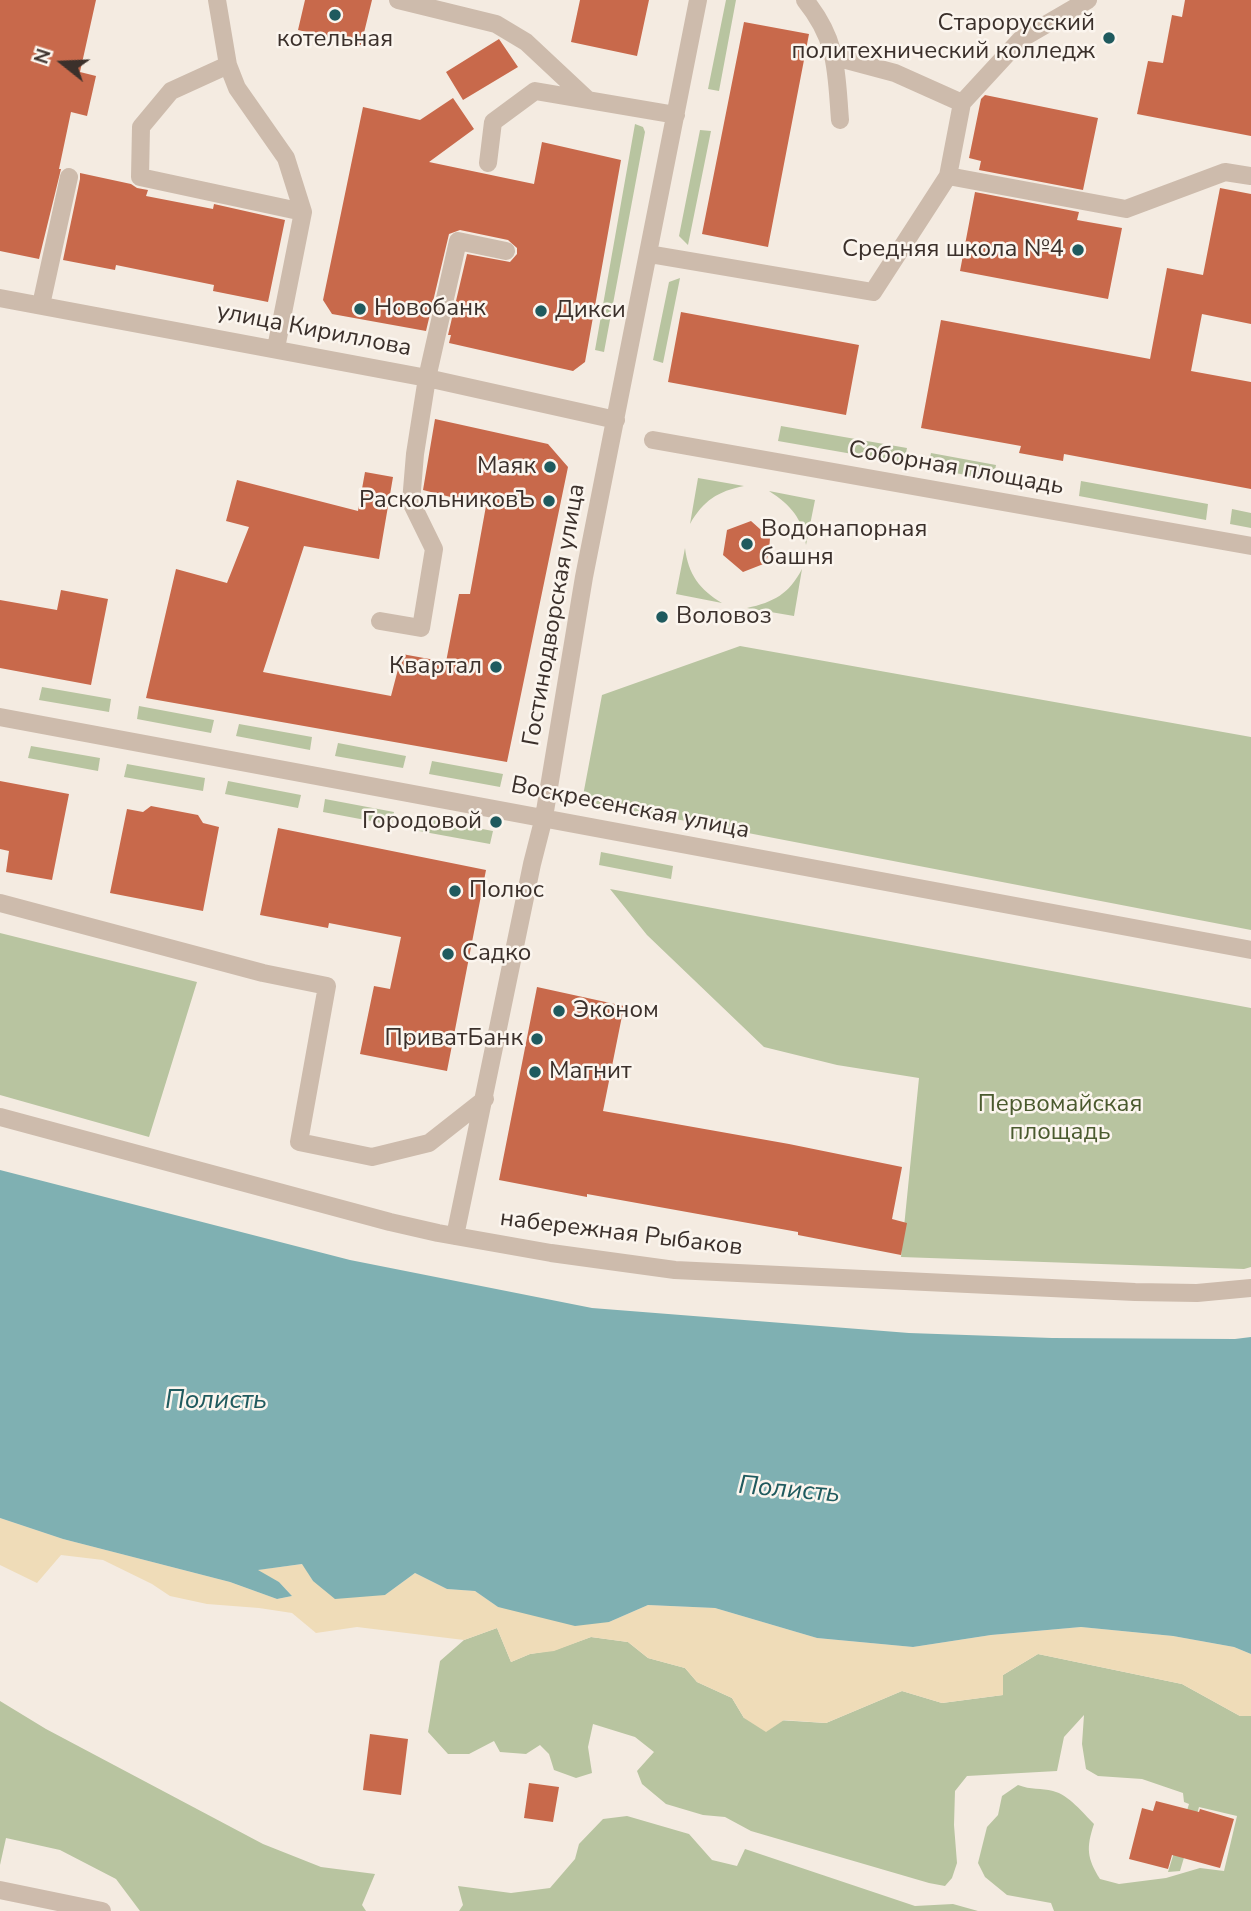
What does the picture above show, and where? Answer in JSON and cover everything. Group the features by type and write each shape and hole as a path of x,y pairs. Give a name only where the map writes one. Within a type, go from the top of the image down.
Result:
{"street":[{"path":"217,0 228,65 237,88 286,158 303,212 276,348"},
{"path":"398,0 496,24 526,42 588,100"},
{"name":"Гостинодворская улица","path":"455,1236 544,817 584,577 698,0"},
{"path":"805,0 821,20 835,57 840,120"},
{"path":"649,254 873,292 948,176 962,103 1021,40 1088,0"},
{"path":"835,57 895,73 962,103"},
{"path":"228,65 172,91 141,127 140,177 303,212"},
{"path":"488,163 493,122 535,91 676,115"},
{"path":"948,176 1126,209 1225,172 1251,176"},
{"path":"41,305 69,177"},
{"path":"380,621 421,628 434,550 411,502 415,454 427,377 458,241 506,251"},
{"name":"улица Кириллова","path":"0,299 427,377 616,420"},
{"name":"Соборная площадь","path":"653,440 1251,546"},
{"name":"Воскресенская улица","path":"0,717 1251,950"},
{"path":"0,903 263,973 327,986 299,1142 372,1157 429,1143 485,1099"},
{"name":"набережная Рыбаков","path":"0,1117 390,1223 600,1261 689,1270 1135,1292 1197,1293 1251,1288"},
{"path":"0,1889 102,1911"}],"green space":[{"path":"726,0 736,0 719,91 708,89"},
{"path":"635,124 643,127 645,132 604,352 595,350"},
{"path":"700,130 711,131 688,245 679,236"},
{"path":"680,278 663,363 653,360 669,282"},
{"path":"781,426 907,448 904,463 778,441"},
{"path":"931,453 996,465 993,480 928,468"},
{"path":"698,478 744,486 712,498 690,524"},
{"path":"1081,481 1208,504 1206,520 1079,496"},
{"path":"769,491 815,500 806,545 795,513"},
{"path":"1232,509 1251,513 1251,528 1230,524"},
{"path":"685,548 696,580 707,593 722,603 676,594"},
{"path":"802,569 794,616 747,608 780,596 792,585"},
{"path":"740,646 1251,737 1251,930 582,801 602,695"},
{"path":"42,687 111,699 109,712 39,700"},
{"path":"139,706 214,720 211,733 137,719"},
{"path":"239,724 312,737 310,750 236,736"},
{"path":"338,743 406,756 403,768 335,756"},
{"path":"31,746 100,758 98,771 28,758"},
{"path":"432,761 503,774 500,787 429,774"},
{"path":"127,764 205,778 203,791 124,777"},
{"path":"228,781 301,795 298,808 225,794"},
{"path":"325,799 394,812 392,825 323,812"},
{"path":"422,818 493,831 490,844 419,831"},
{"path":"601,852 673,866 671,879 599,865"},
{"name":"Первомайская площадь","path":"610,889 1251,1008 1251,1267 1244,1269 901,1257 919,1078 837,1065 764,1047 647,935"},
{"path":"0,933 197,982 149,1137 0,1095"},
{"path":"497,1628 511,1662 591,1637 628,1642 648,1658 685,1668 697,1682 732,1698 744,1718 826,1723 902,1691 942,1703 1003,1695 1003,1675 1038,1654 1182,1684 1240,1716 1251,1716 1251,1911 1054,1911 1051,1903 1007,1895 985,1877 978,1863 987,1827 998,1815 1002,1796 1018,1785 1049,1790 1065,1796 1094,1824 1089,1853 1100,1879 1119,1884 1166,1878 1200,1868 1224,1871 1237,1816 1199,1807 1180,1871 1168,1872 1189,1804 1184,1802 1183,1793 1142,1779 1098,1776 1086,1769 1082,1744 1084,1715 1064,1737 1057,1771 967,1776 955,1791 957,1863 952,1878 945,1886 751,1831 725,1817 703,1815 666,1804 642,1784 637,1771 654,1752 635,1737 593,1724 588,1747 592,1773 576,1778 554,1770 549,1754 540,1745 526,1754 500,1752 494,1741 469,1754 448,1754 428,1732 440,1661 464,1640"},
{"path":"0,1701 46,1729 263,1844 321,1867 375,1874 362,1905 366,1911 140,1911 116,1879 60,1850 6,1838 0,1865"},
{"path":"627,1816 689,1834 712,1860 737,1866 745,1849 915,1906 953,1904 978,1911 459,1911 463,1905 458,1886 511,1893 550,1888 575,1859 579,1844 603,1819"}],"sand":[{"path":"0,1518 63,1539 230,1582 277,1599 292,1596 279,1582 256,1570 303,1564 313,1581 385,1595 415,1573 447,1589 475,1591 498,1607 609,1622 648,1605 715,1608 817,1638 913,1647 991,1635 1081,1627 1173,1636 1234,1647 1251,1654 1251,1716 1240,1716 1182,1684 1038,1654 1003,1675 1003,1695 942,1703 902,1691 826,1723 784,1720 766,1732 744,1718 732,1698 697,1682 685,1668 648,1658 628,1642 591,1637 554,1651 530,1654 511,1662 497,1628 464,1640 357,1627 316,1633 292,1613 207,1604 170,1596 103,1560 61,1555 37,1583 0,1565"}],"water":[{"name":"Полисть","path":"0,1170 350,1260 592,1308 909,1333 1052,1338 1251,1337 1251,1654 1234,1647 1173,1636 1081,1627 991,1635 913,1647 817,1638 715,1608 648,1605 609,1622 575,1626 498,1607 475,1591 447,1589 415,1573 385,1595 335,1599 313,1581 302,1564 258,1570 279,1582 292,1596 277,1599 230,1582 63,1539 0,1518"}],"building":[{"path":"0,0 96,0 80,72 96,76 87,116 71,112 61,169 39,259 0,251"},
{"name":"котельная","path":"305,0 372,0 361,45 298,30"},
{"path":"580,0 649,0 637,56 571,42"},
{"path":"1185,0 1251,0 1251,136 1137,114 1148,61 1163,63 1172,15 1182,17"},
{"path":"744,22 809,34 768,247 702,234"},
{"path":"499,39 518,67 463,100 446,72"},
{"path":"985,95 1098,118 1083,190 979,170 981,161 969,158 981,99"},
{"path":"453,98 474,129 429,162 534,184 542,142 621,160 585,362 573,371 449,343 451,335 448,335 467,254 510,262 517,254 517,248 508,240 460,230 449,234 426,331 332,314 323,300 363,107 420,120"},
{"path":"80,173 131,184 148,190 146,196 213,209 214,204 285,220 268,302 213,291 214,285 116,265 115,270 63,260"},
{"path":"1220,188 1251,194 1251,324 1202,314 1191,371 1251,382 1251,489 1064,454 1063,461 1019,453 1021,446 921,428 941,320 1150,359 1167,268 1203,275"},
{"path":"975,192 1079,212 1077,220 1122,228 1108,299 960,271"},
{"path":"681,312 859,345 846,415 668,382"},
{"path":"435,419 548,444 568,467 507,762 146,698 176,569 227,583 249,527 226,521 237,480 358,511 365,472 393,477 379,559 304,546 263,672 391,696 402,654 446,662 459,594 470,594 486,506 423,490"},
{"name":"Водонапорная башня","path":"751,521 770,538 769,551 766,563 743,572 723,555 727,530"},
{"path":"61,590 108,599 91,685 0,668 0,600 57,610"},
{"path":"0,781 69,794 52,880 6,872 9,851 0,849"},
{"path":"151,806 198,815 203,823 219,827 203,911 110,893 127,809 143,812"},
{"path":"278,828 486,870 447,1071 360,1054 374,986 390,989 401,937 329,923 328,928 260,915"},
{"path":"537,987 624,1006 603,1111 902,1167 892,1219 907,1223 901,1255 798,1235 798,1232 499,1180"},
{"path":"370,1734 408,1739 401,1795 363,1790"},
{"path":"529,1783 559,1787 553,1822 524,1818"},
{"path":"1156,1801 1234,1819 1220,1868 1172,1855 1168,1869 1129,1859 1142,1808 1153,1811"}],"place":[{"name":"котельная","path":"335,15"},
{"name":"Старорусский политехнический колледж","path":"1109,38"},
{"name":"Средняя школа №4","path":"1078,250"},
{"name":"Новобанк","path":"360,309"},
{"name":"Дикси","path":"541,311"},
{"name":"Маяк","path":"550,467"},
{"name":"РаскольниковЪ","path":"549,501"},
{"name":"Водонапорная башня","path":"747,544"},
{"name":"Воловоз","path":"662,617"},
{"name":"Квартал","path":"496,667"},
{"name":"Городовой","path":"496,822"},
{"name":"Полюс","path":"455,891"},
{"name":"Садко","path":"448,954"},
{"name":"Эконом","path":"559,1011"},
{"name":"ПриватБанк","path":"537,1039"},
{"name":"Магнит","path":"535,1072"}]}
